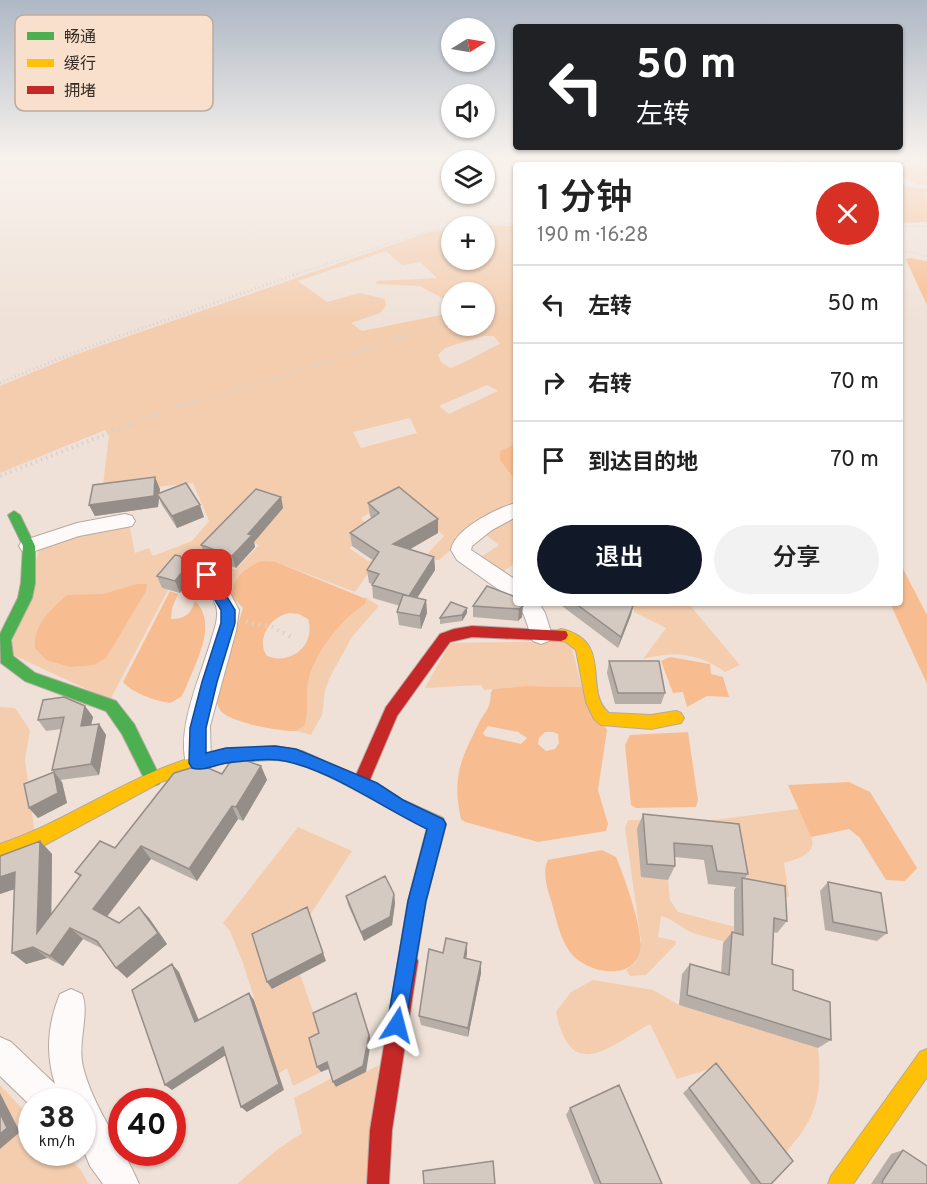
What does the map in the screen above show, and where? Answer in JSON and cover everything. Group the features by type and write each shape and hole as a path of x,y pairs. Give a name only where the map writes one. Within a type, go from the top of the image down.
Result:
{"street":[{"path":"513,511 471,535 462,543 461,550 464,555 513,589"},
{"path":"14,515 29,546 28,590 4,640 6,659 30,677 111,706 128,729 153,779"},
{"path":"29,546 77,530 125,521"},
{"path":"196,566 207,575 228,610 228,622 198,728 198,763"},
{"path":"529,606 541,634"},
{"path":"360,784 391,712 445,638 485,631 518,635 559,634 570,637 583,647 594,702 599,714 606,720 651,722 676,718"},
{"path":"0,853 33,842 153,779 226,756 275,753 296,756 360,784 397,806 437,824 415,912 381,1130 378,1184"},
{"path":"71,1005 63,1044 63,1060 73,1088"},
{"path":"0,1053 35,1088"},
{"path":"839,1184 927,1059"},
{"path":"96,1134 117,1174"},
{"path":"96,1151 117,1174"}],"path":[{"path":"495,225 513,224"},
{"path":"903,226 927,226"},
{"path":"0,383 75,352 353,254 441,229"},
{"path":"903,251 927,256"},
{"path":"495,309 513,304"},
{"path":"0,477 178,406 218,396 441,325"},
{"path":"228,622 266,625 282,630 292,638"}],"shaded area":[{"path":"903,212 927,212 927,222 903,223"},
{"path":"495,226 513,226 513,505 455,537 460,542 439,560 434,560 428,553 444,536 400,497 361,518 372,530 349,548 368,561 380,557 355,592 276,562 232,587 231,592 225,594 213,578 223,566 235,570 259,545 226,533 191,565 179,562 161,588 168,590 110,700 9,653 39,550 54,541 129,524 135,553 149,548 153,556 192,541 209,521 193,483 102,493 109,435 105,430 0,473 0,386 77,354 429,232 441,231 441,270 495,270","holes":["386,251 402,265 420,262 437,278 377,281 376,284 420,286 441,298 441,282 495,282 494,336 500,344 450,368 441,362 438,355 445,348 483,336 441,336 441,315 362,331 351,323 380,313 386,306 385,299 360,293 327,302 298,281","487,385 498,391 449,414 439,406","410,418 417,433 361,448 353,432"]},
{"path":"906,259 927,261 927,305 907,262"},
{"path":"513,445 513,477 500,460 500,451"},
{"path":"513,516 513,564 500,574 478,559 499,545 486,535"},
{"path":"276,562 366,599 365,604 346,619 329,639 316,660 308,683 305,725 296,731 248,724 223,713 217,703 216,696 243,608 232,597 232,591 241,574 256,563","holes":["299,614 308,619 310,628 300,651 285,658 267,656 263,643 271,623 283,615"]},
{"path":"903,569 927,615 927,684 891,606 903,606"},
{"path":"137,584 147,584 146,591 106,658 94,665 70,667 46,660 35,648 37,632 44,618 67,595 103,594"},
{"path":"170,591 178,594 172,608 171,619 187,615 195,601 202,610 205,632 199,656 185,690 181,697 170,703 145,696 132,690 123,682"},
{"path":"365,597 379,606 352,637 330,677 325,690 322,715 311,735 296,731 305,724 308,683 316,660 329,639 346,619 365,604"},
{"path":"633,606 691,606 740,665 725,672 696,657 686,655 666,655 643,659 666,628 634,612"},
{"path":"570,641 582,687 526,686 484,690 481,685 425,688 450,643"},
{"path":"670,657 710,664 711,674 723,677 729,697 707,696 687,707 683,692 673,693 661,661"},
{"path":"526,686 582,687 607,730 598,790 608,824 606,831 538,842 461,819 457,792 459,770 466,749 489,707 493,689","holes":["488,726 518,732 527,738 521,744 485,736 483,733","545,732 558,734 559,743 555,749 546,751 538,744 539,738"]},
{"path":"0,707 15,708 30,730 25,760 35,835 0,844"},
{"path":"688,732 698,800 696,807 636,808 631,805 625,745 630,735"},
{"path":"849,782 870,792 917,868 905,881 886,880 860,838 849,829 811,837 788,785"},
{"path":"799,809 812,844 806,854 784,863 789,897 739,887 730,838 637,829 668,880 670,900 678,912 759,933 761,952 693,933 661,916 658,937 676,941 675,945 646,975 630,976 626,970 635,963 641,941 625,828 628,820 714,820"},
{"path":"298,827 352,851 310,915 272,989 300,974 323,1040 313,1044 321,1072 293,1086 287,1068 278,1074 243,963 230,931 223,923"},
{"path":"602,850 616,857 639,930 640,950 636,960 629,967 619,971 597,969 586,965 570,952 560,933 546,880 545,869 548,860"},
{"path":"593,980 653,990 679,1005 818,1048 819,1082 814,1109 801,1133 780,1159 710,1069 677,1079 650,1024 620,1042 593,1054 581,1054 571,1047 563,1034 556,1012 571,992"},
{"path":"379,1065 366,1184 237,1184 278,1149 302,1133 294,1098 334,1077 337,1087"},
{"path":"0,1085 18,1104 18,1166 77,1166 89,1184 0,1184"}],"building":[{"path":"155,477 154,496 89,505 93,485"},
{"path":"186,483 200,505 172,516 157,494"},
{"path":"399,487 438,519 393,544 434,557 409,596 372,585 379,574 367,570 379,552 350,533 379,513 368,503"},
{"path":"256,489 281,497 248,534 252,535 232,556 201,545"},
{"path":"175,555 180,556 187,566 175,581 157,576"},
{"path":"487,586 513,596 513,606 523,606 519,609 473,606"},
{"path":"403,595 426,600 420,616 397,612"},
{"path":"451,602 467,608 462,615 440,618"},
{"path":"579,606 633,606 621,637"},
{"path":"609,661 659,661 665,693 618,693"},
{"path":"64,697 85,706 81,726 99,724 91,764 52,770 64,717 38,720 43,700"},
{"path":"239,758 261,766 236,807 232,806 189,869 141,846 93,909 119,923 139,907 158,933 116,968 97,941 70,928 50,956 33,947 12,953 15,872 0,877 0,856 40,841 37,933 81,875 75,872 100,841 115,848 174,773 201,765 222,774 232,759"},
{"path":"54,772 58,793 29,808 24,784"},
{"path":"643,814 739,824 748,874 717,871 712,846 674,843 675,866 647,864"},
{"path":"385,876 394,894 390,917 361,932 346,896"},
{"path":"742,878 785,886 787,921 774,918 772,964 793,970 793,990 830,1002 831,1040 687,995 690,964 729,975 732,932 743,935"},
{"path":"828,882 881,893 887,933 833,922"},
{"path":"307,907 323,953 267,982 252,934"},
{"path":"446,938 467,943 464,958 481,962 468,1028 419,1016 429,949 443,953"},
{"path":"172,964 195,1022 249,993 279,1084 241,1107 223,1047 165,1085 132,990"},
{"path":"356,993 369,1035 363,1066 333,1082 327,1062 317,1067 309,1038 319,1033 313,1013"},
{"path":"716,1063 793,1161 771,1184 761,1184 689,1088"},
{"path":"619,1085 662,1184 601,1184 570,1108"},
{"path":"0,1113 7,1128 0,1134"},
{"path":"903,1150 927,1166 927,1184 882,1184"},
{"path":"493,1161 495,1184 424,1184 423,1171"}],"traffic: fast":[{"path":"14,515 29,546 28,583 25,598 4,640 6,659 30,677 111,706 128,729 153,779"},
{"path":"231,756 275,753 296,756 371,789 397,806 437,824 417,901 408,961"}],"traffic: slow":[{"path":"561,635 570,637 583,647 594,702 599,714 606,720 651,722 676,718"},
{"path":"0,853 35,841 155,777 180,767 231,756"},
{"path":"839,1184 927,1059"}],"traffic: jam":[{"path":"360,784 391,712 445,638 463,632 561,635"},
{"path":"378,1184 381,1130 408,961"}],"route":[{"path":"207,575 228,610 228,623 209,682 198,728 198,763 226,756 275,753 296,756 371,789 397,806 437,824 417,901 397,1025"}]}
